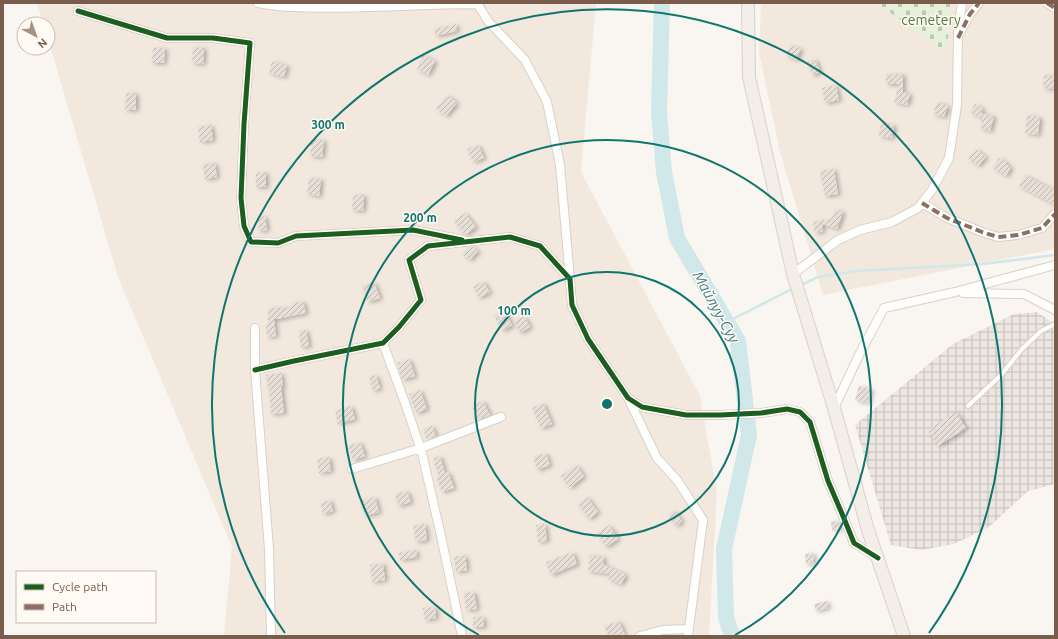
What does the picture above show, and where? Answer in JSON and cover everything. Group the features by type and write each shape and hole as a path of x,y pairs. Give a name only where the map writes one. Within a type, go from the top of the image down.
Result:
{"main road":[{"path":"748,3 749,77 794,277 834,408 868,530 904,636"}],"street":[{"path":"258,3 289,7 354,8 369,5 477,3 488,21 525,60 547,102 560,165 572,305 588,339 628,398 657,458 676,480 703,520 688,633 663,630 640,636"},
{"path":"794,277 838,240 860,230 892,222 918,208 932,190 949,158 957,105 958,38 962,3"},
{"path":"958,38 970,14 979,3"},
{"path":"1047,3 1055,8"},
{"path":"78,11 166,38 213,38 250,43 244,124 241,198 244,226 251,242 278,243 296,236 413,230 472,242"},
{"path":"922,203 947,218 982,232 998,236 1018,235 1042,228 1055,214"},
{"path":"255,370 294,360 383,343 399,327 421,300 409,260 428,246 510,237 540,246 570,279"},
{"path":"834,408 860,353 884,308 955,292 1055,265"},
{"path":"955,292 1024,294 1055,310"},
{"path":"255,328 255,370 269,549 271,636"},
{"path":"383,343 421,448 462,636"},
{"path":"628,398 642,407 686,415 761,413 787,409 800,412 810,422 828,481 854,543 878,558"},
{"path":"352,469 421,448 500,417"}],"lane":[{"path":"968,406 1001,375 1022,349 1041,331 1055,324"}],"shaded area":[{"path":"37,3 596,3 581,172 700,396 717,493 709,636 224,636 232,547 118,277 53,56 56,56 56,16 41,16"},
{"path":"761,3 1055,3 1055,249 823,295 780,152 759,53"},
{"path":"1037,312 1055,324 1055,484 1028,491 989,527 954,544 921,550 891,545 855,425 953,344 1014,314"}],"green space":[{"name":"cemetery","path":"877,3 952,3 946,53"}],"building":[{"path":"456,24 457,31 436,36 434,29"},
{"path":"790,45 801,49 796,60 786,56"},
{"path":"193,47 204,48 203,64 192,63"},
{"path":"153,48 165,48 164,63 152,63"},
{"path":"423,55 435,61 428,75 417,69"},
{"path":"815,59 820,72 812,75 807,62"},
{"path":"272,61 287,65 284,77 269,73"},
{"path":"886,74 903,74 903,92 910,94 907,105 894,102 899,84 886,84"},
{"path":"1044,75 1055,76 1055,89 1043,88"},
{"path":"836,85 839,100 825,103 822,88"},
{"path":"126,93 136,93 136,110 125,110"},
{"path":"447,95 457,103 446,116 436,108"},
{"path":"937,102 948,106 944,117 933,114"},
{"path":"975,104 983,109 981,113 994,116 990,131 980,128 983,119 970,112"},
{"path":"1027,115 1040,117 1038,135 1025,133"},
{"path":"881,123 894,125 892,138 879,136"},
{"path":"211,125 213,140 200,142 198,127"},
{"path":"312,139 324,140 322,157 310,156"},
{"path":"478,145 484,158 473,162 467,149"},
{"path":"976,149 986,157 978,166 968,158"},
{"path":"999,158 1011,167 1006,176 993,168"},
{"path":"215,163 217,177 205,179 203,164"},
{"path":"834,169 838,194 825,196 820,171"},
{"path":"266,172 266,187 256,187 256,173"},
{"path":"1025,175 1055,191 1055,205 1019,186"},
{"path":"309,178 321,179 319,196 307,194"},
{"path":"353,195 364,195 363,211 352,210"},
{"path":"835,209 843,212 837,229 822,224 823,231 815,233 813,222 831,219"},
{"path":"465,213 476,227 465,235 454,221"},
{"path":"265,216 267,230 259,231 257,217"},
{"path":"468,247 473,247 478,251 470,260 462,254"},
{"path":"483,281 490,292 479,298 473,287"},
{"path":"374,282 380,298 368,302 362,286"},
{"path":"303,301 306,313 282,319 274,319 276,336 267,337 266,324 268,324 268,308 293,307 292,303"},
{"path":"504,310 512,325 503,331 494,316"},
{"path":"524,316 530,327 520,333 514,322"},
{"path":"306,330 309,346 301,347 299,331"},
{"path":"409,359 415,376 402,380 397,363"},
{"path":"281,373 284,413 271,414 269,388 266,375"},
{"path":"376,375 380,388 373,391 369,377"},
{"path":"859,386 871,389 868,403 855,400"},
{"path":"420,390 427,409 416,413 409,394"},
{"path":"483,401 490,415 478,420 472,406"},
{"path":"543,403 552,424 541,428 532,408"},
{"path":"351,406 355,419 338,424 335,411"},
{"path":"956,412 966,428 938,446 928,430"},
{"path":"432,426 436,436 427,440 423,429"},
{"path":"360,442 365,456 353,460 348,446"},
{"path":"546,453 550,465 537,470 533,457"},
{"path":"440,456 445,473 448,472 454,488 442,492 436,476 439,476 433,458"},
{"path":"329,457 331,471 319,473 317,459"},
{"path":"576,465 584,476 570,488 561,476"},
{"path":"407,491 411,502 398,506 395,494"},
{"path":"375,497 379,512 365,516 360,501"},
{"path":"587,497 598,512 589,519 578,504"},
{"path":"330,500 333,511 323,514 320,503"},
{"path":"674,510 682,521 676,526 668,515"},
{"path":"839,521 840,529 832,530 831,522"},
{"path":"425,524 427,540 416,542 413,526"},
{"path":"545,524 547,541 538,542 536,525"},
{"path":"609,525 618,539 606,547 597,533"},
{"path":"416,550 417,557 400,560 399,553"},
{"path":"573,552 577,564 551,575 546,562"},
{"path":"813,553 814,563 806,564 805,554"},
{"path":"465,555 467,570 456,572 454,557"},
{"path":"590,555 604,557 603,564 626,575 621,584 608,579 610,574 588,571"},
{"path":"383,563 385,580 372,582 370,565"},
{"path":"474,592 477,609 466,610 464,593"},
{"path":"827,601 828,608 816,611 814,604"},
{"path":"435,607 436,618 425,620 423,608"},
{"path":"473,617 483,617 484,627 473,627"},
{"path":"619,621 625,635 608,636 604,626"}],"waterway":[{"name":"Майлуу-Суу","path":"662,3 659,113 664,172 677,238 738,341 749,435 724,549 726,617 732,636"},
{"path":"801,285 818,277 857,271 983,264 1055,255"},
{"path":"727,322 794,288"}],"marked path":[{"path":"958,38 970,14 979,3"},
{"path":"1047,3 1055,8"},
{"path":"922,203 947,218 998,237 1018,235 1042,228 1055,214"}],"cycle path":[{"path":"78,11 167,38 213,38 250,43 244,124 241,198 244,226 251,242 278,243 296,236 413,230 462,240"},
{"path":"255,370 383,343 399,327 421,300 409,260 428,246 510,237 540,246 570,279 572,305 588,339 628,398 642,407 686,415 761,413 787,409 800,412 810,422 828,481 854,543 878,558"}]}
